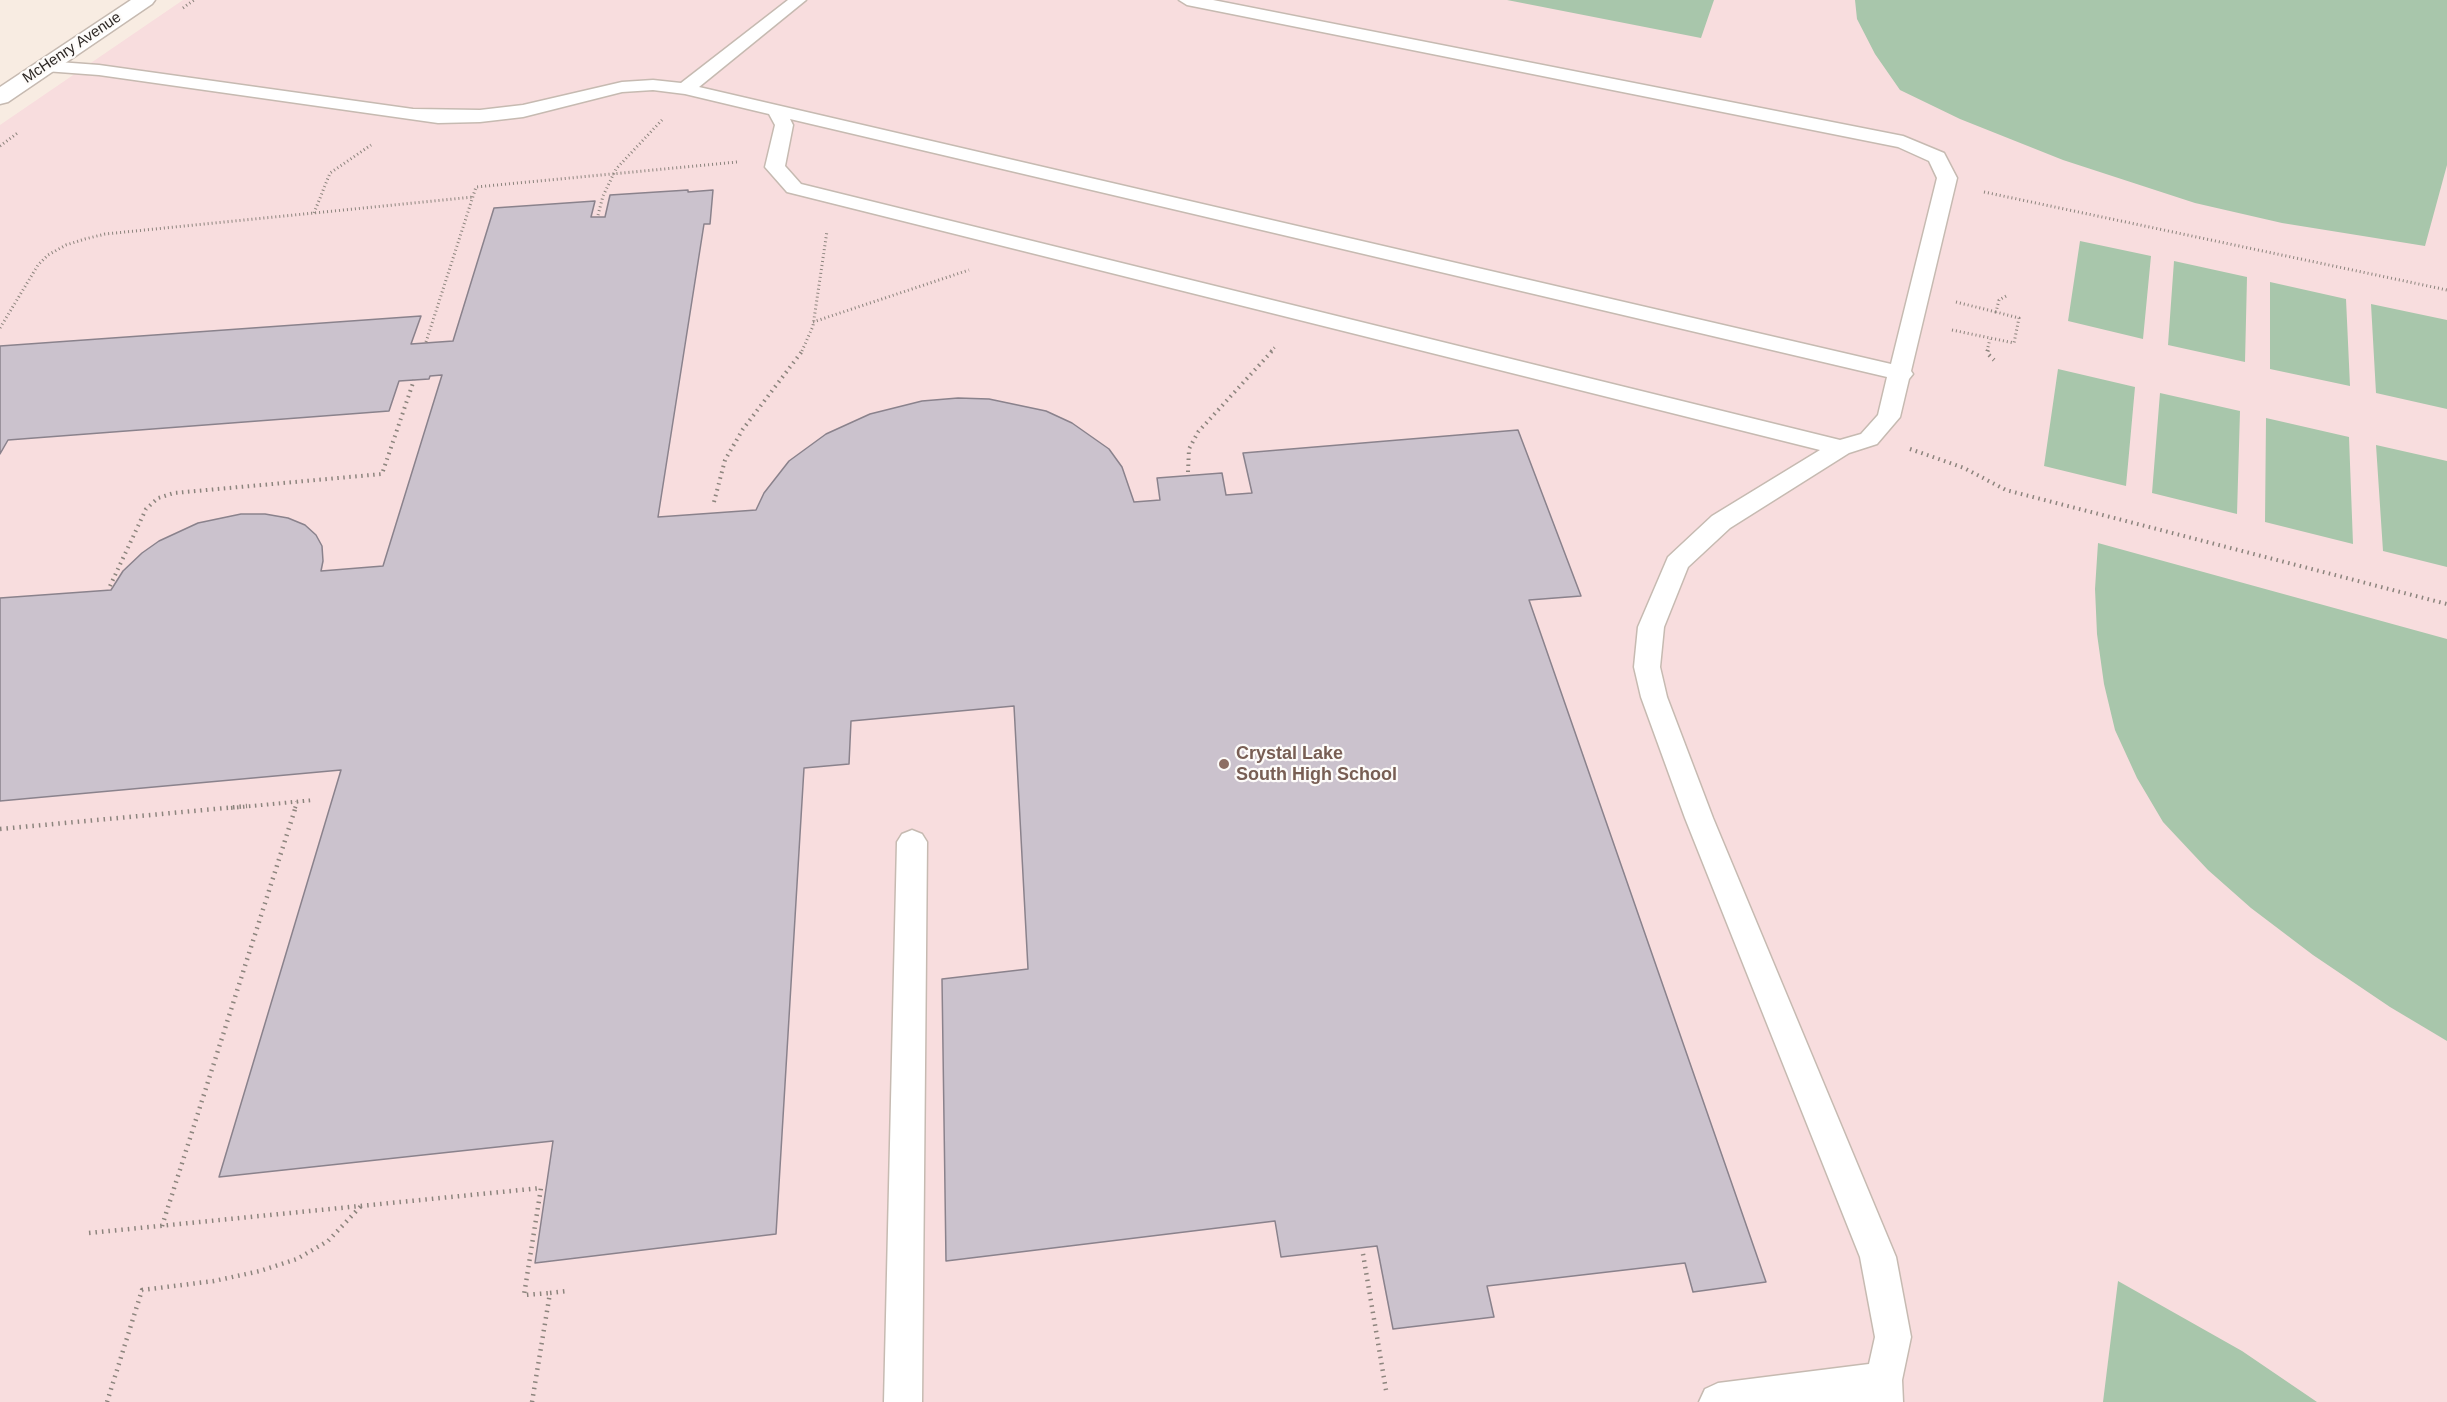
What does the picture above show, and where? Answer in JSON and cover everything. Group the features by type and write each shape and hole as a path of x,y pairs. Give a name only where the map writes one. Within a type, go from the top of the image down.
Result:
{"street":[{"name":"McHenry Avenue","path":"0,97 145,0"}],"lane":[{"path":"685,89 798,0"},
{"path":"1187,0 1903,142 1936,157 1947,178 1902,374 1889,417 1869,439 1841,448 1721,522 1677,563 1651,627 1647,667 1654,697 1699,818 1878,1257 1893,1337 1884,1391 1718,1402"},
{"path":"45,66 99,70 438,117 480,116 523,111 622,87 652,85 685,89 1902,374"},
{"path":"777,111 784,125 775,167 794,188 1841,448"},
{"path":"903,1402 912,842"}],"path":[{"path":"598,215 603,196 623,159 663,119"},
{"path":"314,213 330,173 379,139"},
{"path":"426,342 476,187 747,161"},
{"path":"1975,190 2447,290"},
{"path":"0,328 38,265 48,255 66,245 105,234 473,197"},
{"path":"714,502 725,460 743,429 801,354 813,322 828,225"},
{"path":"813,322 975,268"},
{"path":"1996,312 1999,300 2008,295"},
{"path":"1946,329 2014,343 2019,318 1952,301"},
{"path":"1188,472 1189,449 1198,432 1283,338"},
{"path":"1990,339 1987,353 1994,360"},
{"path":"110,586 146,509 158,498 174,493 382,474 414,380"},
{"path":"1869,439 1906,448 1964,468 2006,490 2447,604"},
{"path":"0,829 314,800"},
{"path":"162,1226 297,802"},
{"path":"89,1233 541,1188 524,1295 567,1291"},
{"path":"107,1402 142,1290 214,1281 297,1259 328,1241 362,1206"},
{"path":"1363,1254 1386,1390"},
{"path":"532,1402 550,1293"}],"shaded area":[{"name":"Crystal Lake South High School","path":"183,0 2447,0 2447,1402 0,1402 0,125"}],"green space":[{"path":"1507,0 1714,0 1701,38"},
{"path":"1855,0 2447,0 2447,165 2425,246 2282,223 2195,203 2063,160 1960,119 1900,90 1875,54 1857,19"},
{"path":"2080,241 2151,256 2143,339 2068,321"},
{"path":"2174,261 2247,277 2245,362 2168,345"},
{"path":"2270,282 2346,299 2350,386 2270,369"},
{"path":"2371,304 2447,320 2447,409 2376,393"},
{"path":"2058,369 2135,387 2126,486 2044,466"},
{"path":"2160,393 2240,411 2237,514 2152,493"},
{"path":"2266,418 2349,437 2353,544 2265,522"},
{"path":"2376,445 2447,461 2447,567 2383,551"},
{"path":"2098,543 2447,639 2447,1041 2390,1007 2313,955 2251,908 2208,870 2163,822 2137,778 2115,730 2104,684 2097,634 2095,589"},
{"path":"2118,1281 2242,1351 2317,1402 2103,1402"}],"building":[{"path":"688,190 688,192 713,190 710,224 704,224 658,517 756,510 764,493 789,461 826,434 870,414 922,401 958,398 989,399 1046,411 1072,423 1109,449 1122,467 1134,502 1160,500 1157,478 1222,473 1226,495 1252,493 1243,453 1518,430 1581,596 1529,600 1766,1282 1693,1292 1685,1263 1487,1286 1494,1317 1393,1329 1377,1246 1281,1257 1275,1221 946,1261 942,979 1028,969 1014,706 851,721 849,764 804,768 776,1234 535,1263 553,1141 219,1177 341,770 0,801 0,598 111,590 123,571 159,541 198,523 241,514 265,514 288,518 305,525 316,535 322,546 321,571 383,566 442,375 430,376 429,379 399,381 389,411 8,440 0,454 0,346 421,316 411,344 453,341 494,208 595,201 591,217 605,217 610,195"}],"place":[{"name":"Crystal Lake South High School","path":"1224,764"}]}
